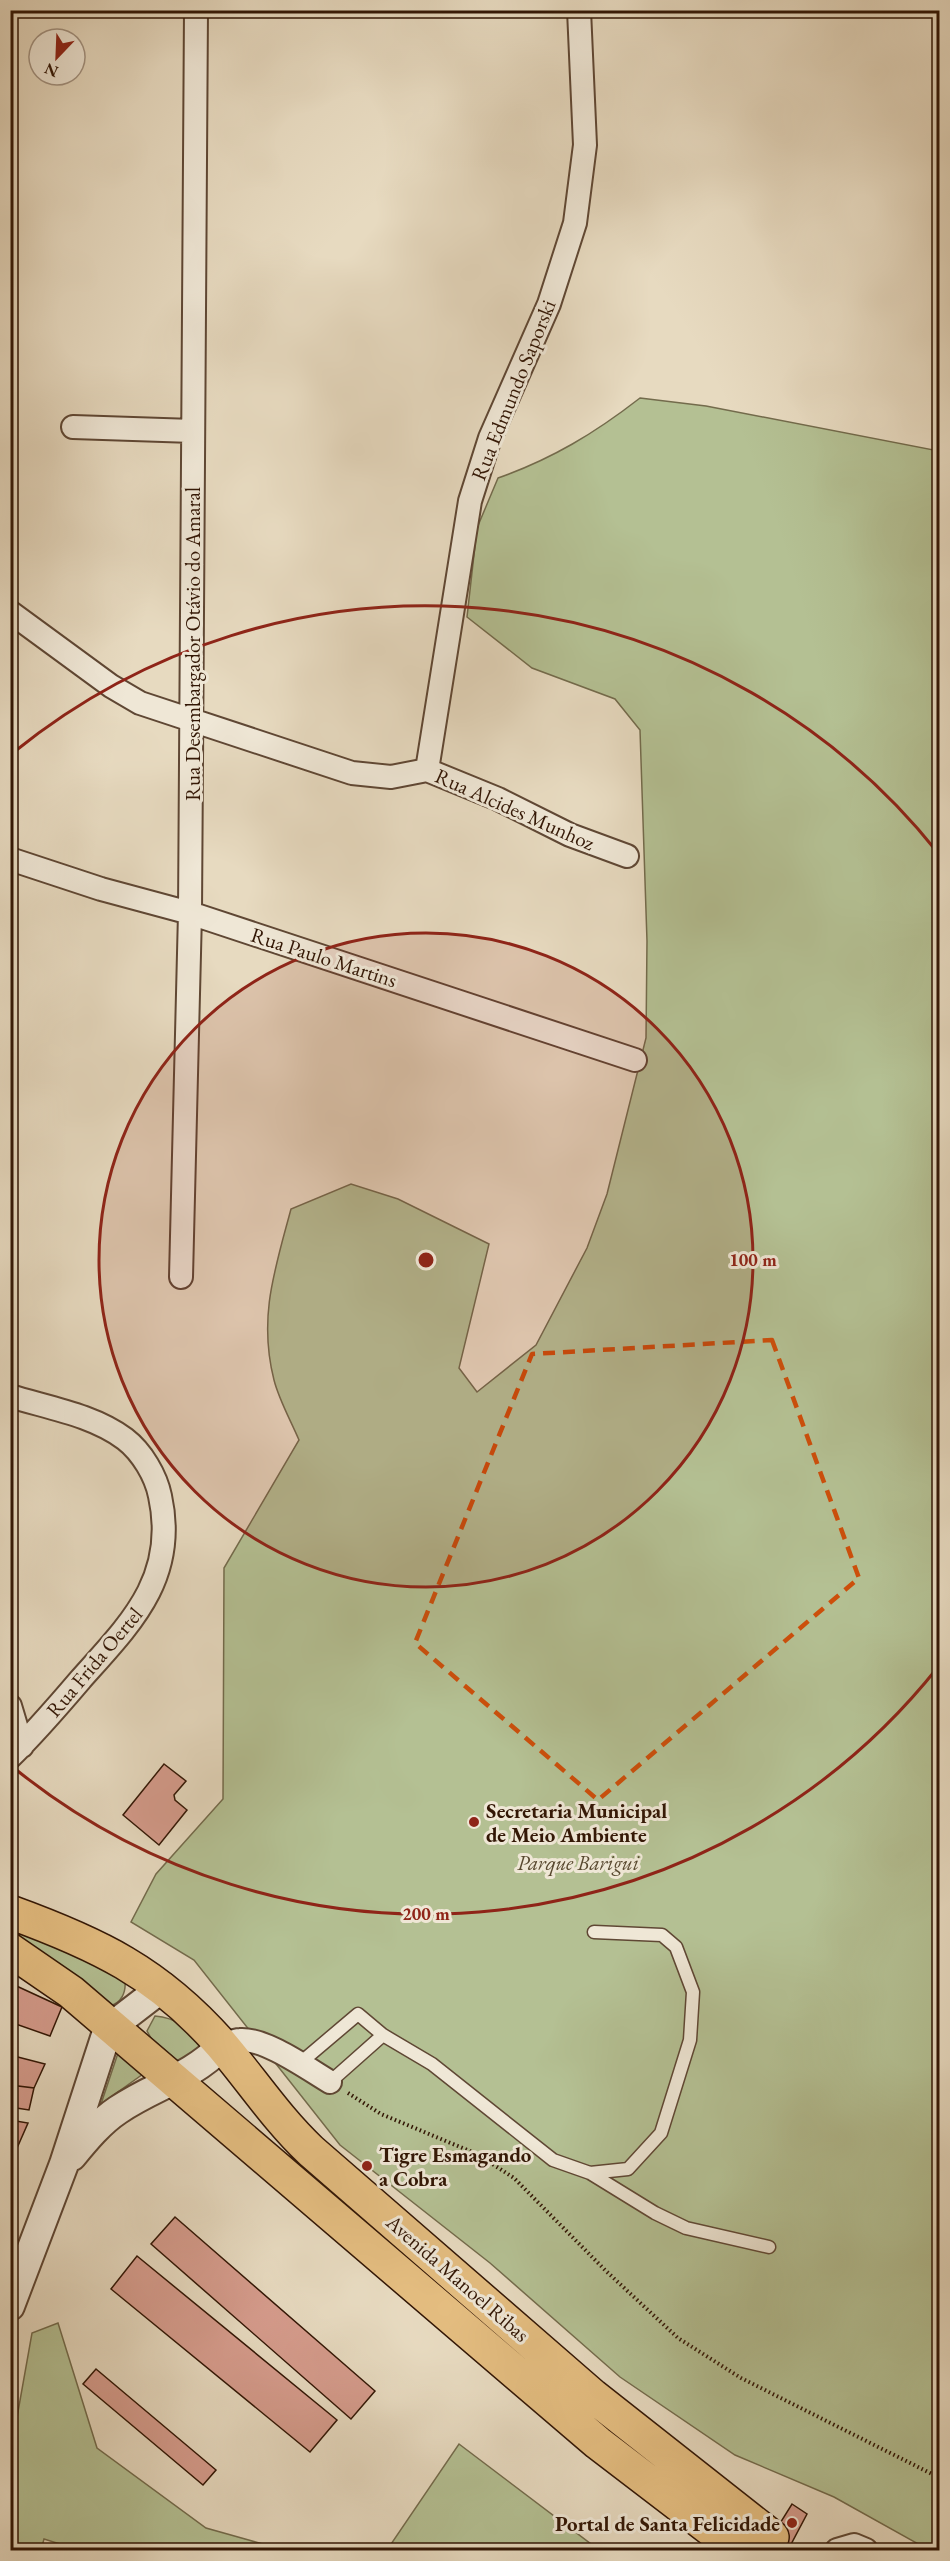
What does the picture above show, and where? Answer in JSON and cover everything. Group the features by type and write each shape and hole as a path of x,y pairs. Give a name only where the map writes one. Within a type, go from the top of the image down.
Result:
{"main road":[{"name":"Avenida Manoel Ribas","path":"10,1912 88,1942 133,1966 163,1988 222,2046 273,2111 311,2151 602,2403 784,2545"},
{"name":"Avenida Manoel Ribas","path":"10,1950 48,1974 176,2079 598,2443 738,2550"}],"street":[{"name":"Rua Desembargador Otávio do Amaral","path":"181,1277 190,913 196,10"},
{"name":"Rua Edmundo Saporski","path":"427,770 470,501 490,438 549,304 574,223 585,145 579,10"},
{"path":"73,427 194,431"},
{"name":"Rua Alcides Munhoz","path":"10,612 127,696 352,773 391,777 427,770 498,799 570,835 627,856"},
{"name":"Rua Paulo Martins","path":"10,859 110,892 190,913 636,1060"},
{"name":"Rua Frida Oertel","path":"10,1396 86,1419 109,1429 128,1441 147,1464 158,1487 163,1509 161,1559 150,1592 139,1611 16,1752"},
{"path":"10,1706 16,1752"},
{"path":"10,2307 64,2164 105,2038 111,2027 163,1988"},
{"path":"64,2164 101,2123 118,2110 198,2068 222,2046 239,2040 251,2041 300,2064 330,2082"},
{"path":"837,2550 854,2545 866,2550"}],"lane":[{"path":"590,2173 628,2169 661,2133 690,2040 693,1992 676,1947 662,1935 594,1932"},
{"path":"300,2064 358,2014 383,2035 432,2064 554,2160 590,2173 654,2213 686,2228 770,2247"},
{"path":"330,2082 383,2035"}],"path":[{"path":"330,2082 381,2114 497,2165 514,2178 606,2271 678,2338 741,2378 939,2478"}],"highlighted area":[{"path":"772,1340 859,1578 598,1800 415,1643 532,1354"}],"green space":[{"name":"Parque Barigui","path":"640,398 706,406 939,451 939,2550 929,2550 834,2497 735,2455 620,2377 490,2263 340,2145 194,1960 131,1922 156,1874 223,1799 224,1568 299,1440 276,1388 269,1357 268,1335 270,1293 291,1209 351,1184 398,1199 489,1244 459,1368 477,1392 536,1345 587,1248 607,1194 646,1038 647,941 640,730 615,699 532,668 467,617 477,528 498,478 555,454 606,423"},
{"path":"21,1927 48,1938 125,1982 122,1997 110,2006 15,1941"},
{"path":"155,2016 169,2019 189,2030 200,2049 180,2063 151,2038 147,2031"},
{"path":"118,2053 143,2074 101,2104"},
{"path":"58,2323 97,2448 206,2528 284,2550 79,2550 44,2539 41,2550 11,2550 11,2451 32,2333"},
{"path":"459,2444 599,2550 387,2550"}],"building":[{"path":"164,1764 186,1781 174,1795 175,1800 187,1810 159,1845 123,1815"},
{"path":"10,1983 62,2007 50,2036 10,2022"},
{"path":"10,2055 45,2064 34,2088 10,2085"},
{"path":"10,2085 34,2088 29,2110 10,2107"},
{"path":"10,2120 28,2123 10,2164"},
{"path":"175,2217 375,2391 351,2419 151,2244"},
{"path":"137,2256 337,2420 310,2452 111,2289"},
{"path":"96,2369 216,2470 203,2485 83,2384"},
{"name":"Portal de Santa Felicidade","path":"792,2504 807,2514 788,2550 743,2550 755,2532 769,2541"}],"place":[{"name":"Secretaria Municipal de Meio Ambiente","path":"474,1822"},
{"name":"Tigre Esmagando a Cobra","path":"367,2166"},
{"name":"Portal de Santa Felicidade","path":"792,2523"}]}
